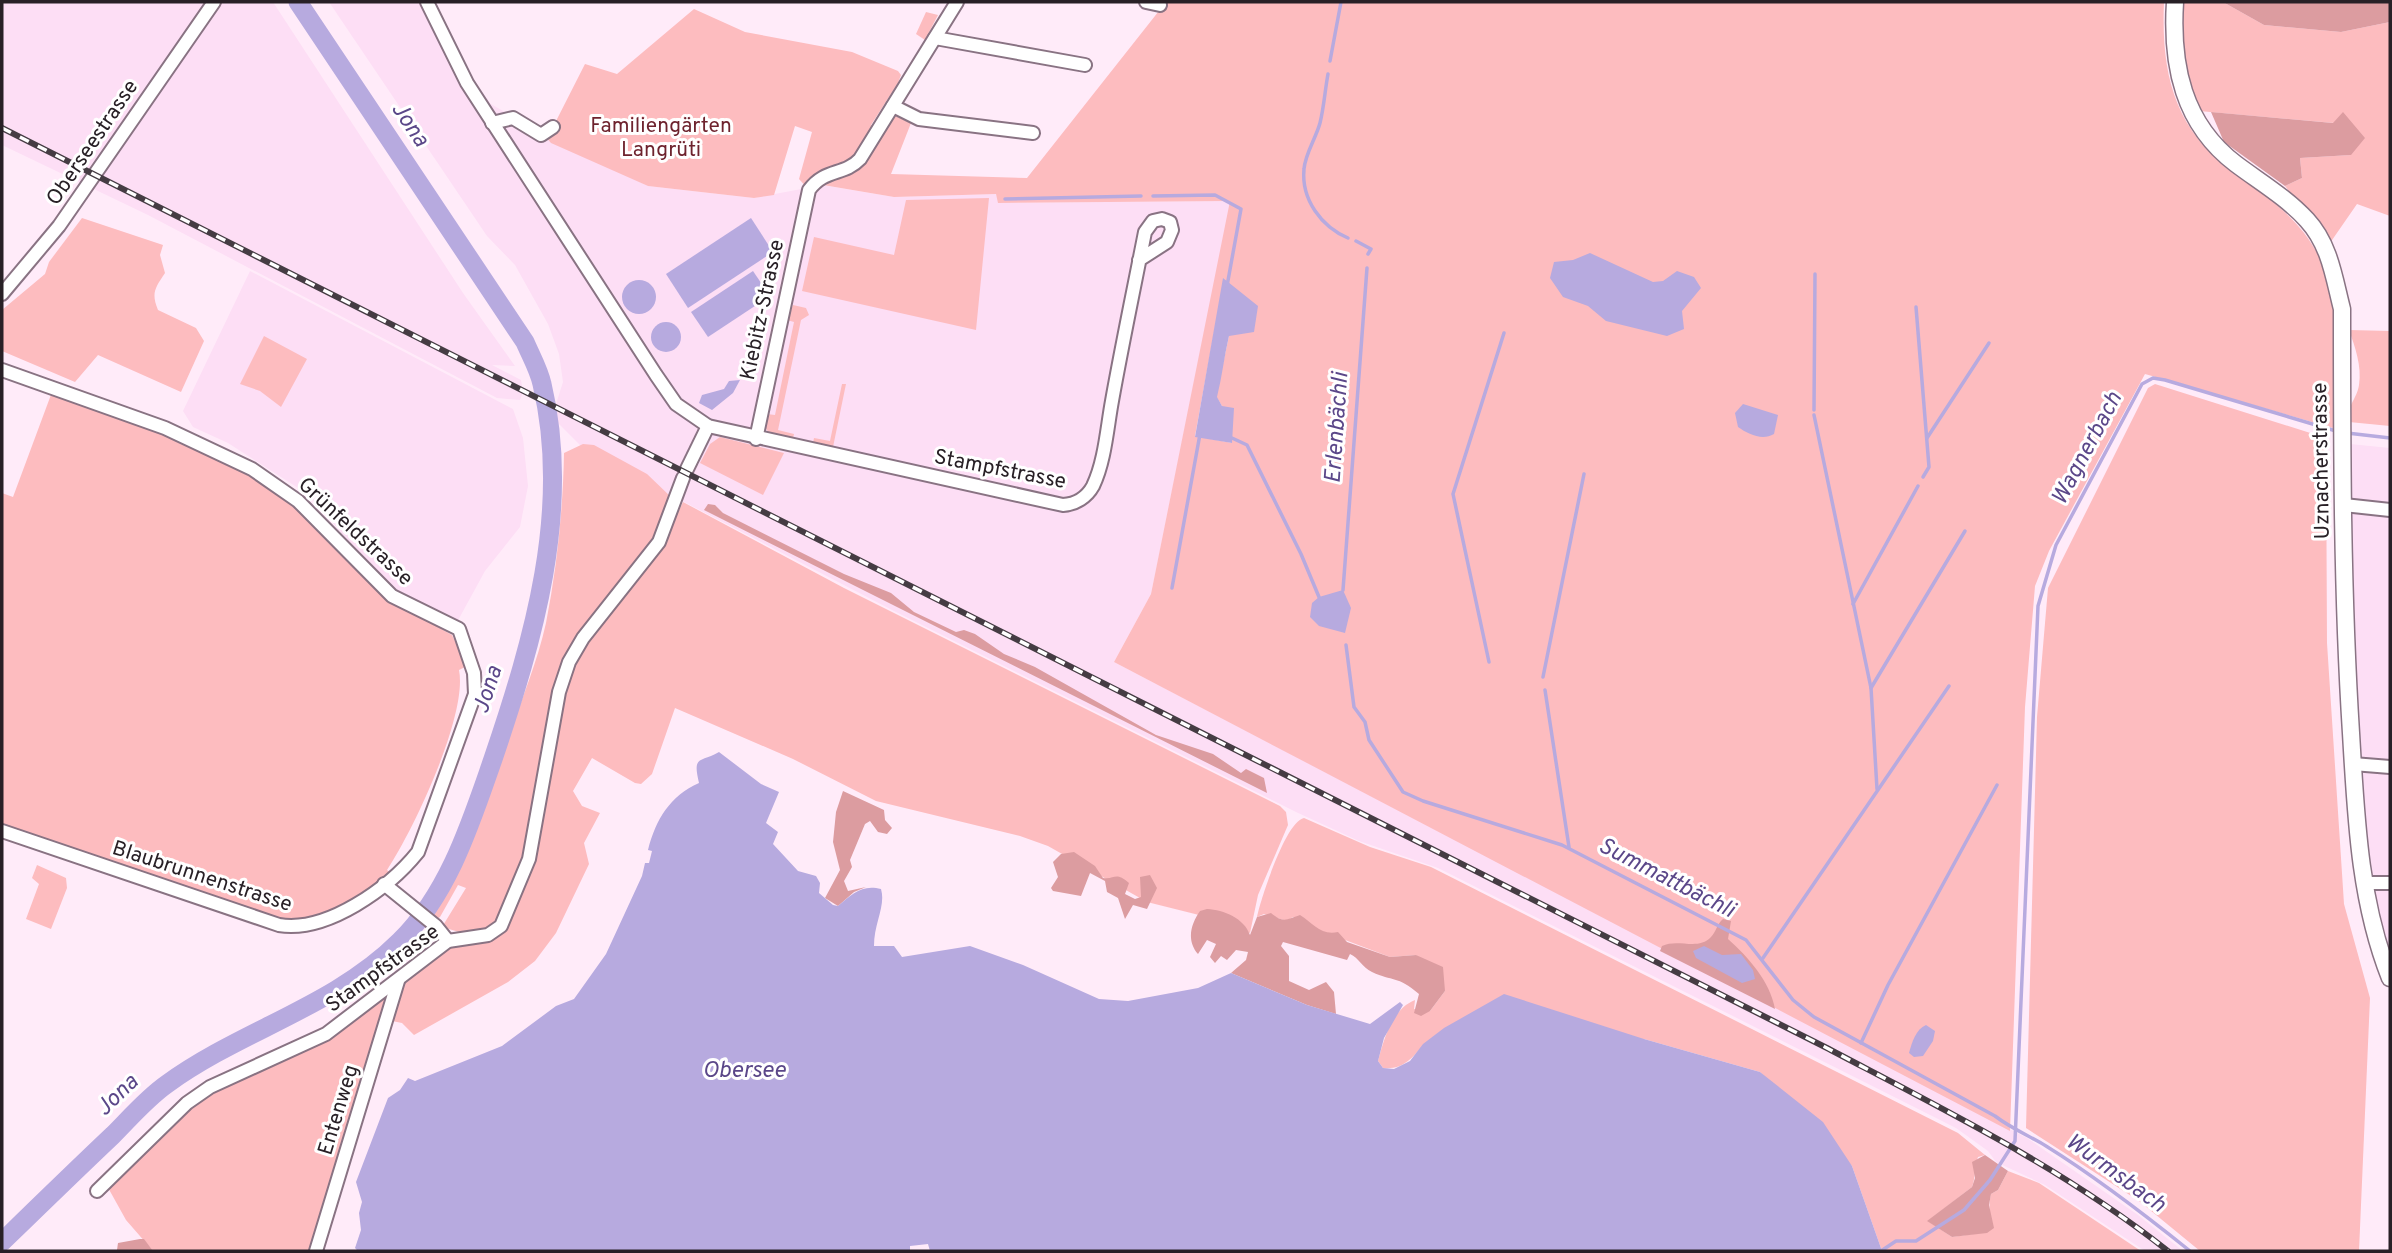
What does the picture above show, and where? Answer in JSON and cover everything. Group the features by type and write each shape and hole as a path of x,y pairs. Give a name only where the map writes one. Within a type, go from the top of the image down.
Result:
{"main road":[{"name":"Uznacherstrasse","path":"2175,2 2173,48 2178,77 2196,121 2210,141 2309,221 2334,271 2342,309 2346,654 2353,764 2364,883 2370,917 2390,978"}],"street":[{"name":"Stampfstrasse","path":"427,2 467,83 667,391 690,416 708,426 1063,505 1079,501 1094,484 1098,468 1139,260"},
{"path":"957,2 893,106 919,119 1033,133"},
{"path":"1146,2 1160,5"},
{"name":"Oberseestrasse","path":"2,294 59,226 210,4"},
{"path":"935,38 1085,65"},
{"name":"Kiebitz-Strasse","path":"757,439 809,190 823,174 858,162 893,106"},
{"path":"492,123 513,118 541,135 553,127"},
{"name":"Grünfeldstrasse","path":"2,370 170,430 252,469 298,501 392,596 459,629 476,680 474,699 422,844 402,872 384,884"},
{"name":"Stampfstrasse","path":"97,1191 187,1103 210,1087 326,1034 448,941 488,935 498,930 506,918 529,859 559,692 569,662 583,638 659,542 685,473 708,426"},
{"path":"2344,505 2390,510"},
{"path":"2353,764 2390,767"},
{"name":"Blaubrunnenstrasse","path":"2,831 279,925 296,928 331,919 384,884"},
{"path":"2364,883 2390,883"},
{"path":"384,884 436,926 448,941"},
{"name":"Entenweg","path":"316,1251 398,981"}],"shaded area":[{"path":"2,2 273,2 463,293 515,366 492,365 521,380 523,392 520,400 497,398 148,215 2,145"},
{"path":"329,2 427,2 444,39 491,104 544,135 648,186 754,198 822,185 894,197 996,194 999,203 1231,201 1151,594 1114,662 2027,1138 2138,1215 2183,1251 2145,1251 2045,1185 1996,1162 1988,1151 1956,1128 1438,868 1359,841 1296,812 894,611 586,451 558,423 556,404 563,382 559,354 548,324 515,265 487,236"},
{"path":"2223,2 2390,2 2390,22 2341,32 2264,25"},
{"path":"2211,112 2333,123 2343,112 2365,138 2351,155 2300,158 2302,178 2285,186 2224,142"},
{"path":"250,271 513,409 523,438 528,486 520,527 485,571 456,624 401,593 370,565 306,493 228,443 193,427 183,411"},
{"path":"2350,444 2390,448 2390,978 2370,917 2344,505"},
{"path":"708,504 715,505 723,513 844,574 891,593 914,612 956,632 964,630 975,634 1004,654 1035,667 1156,735 1213,754 1241,773 1246,769 1264,778 1267,793 704,510"},
{"path":"843,791 884,810 885,820 892,828 887,834 878,832 870,821 865,824 850,860 852,867 844,881 848,891 866,887 854,892 838,906 825,898 840,870 833,842 836,812"},
{"path":"1074,852 1095,866 1103,878 1124,879 1129,883 1125,894 1135,899 1141,897 1140,877 1150,875 1157,888 1147,909 1133,905 1125,919 1118,898 1107,892 1105,881 1090,873 1081,896 1053,891 1051,888 1058,877 1053,862 1061,854"},
{"path":"1207,909 1233,916 1243,924 1250,935 1257,917 1271,913 1285,920 1300,915 1322,930 1338,932 1347,942 1390,957 1416,955 1443,967 1445,991 1430,1011 1421,1016 1414,1013 1419,994 1400,981 1372,972 1350,954 1347,960 1283,942 1281,946 1289,956 1289,981 1309,990 1326,982 1334,992 1336,1014 1307,1005 1231,973 1246,960 1248,952 1236,950 1227,960 1221,956 1215,963 1210,957 1216,944 1207,940 1198,954 1192,943 1191,932 1200,911"},
{"path":"1723,919 1731,921 1728,939 1763,979 1775,1009 1660,951 1662,946 1668,944 1706,941"},
{"path":"1985,1155 2008,1171 1998,1190 1991,1194 1989,1205 1994,1228 1987,1233 1952,1237 1927,1221 1972,1187 1975,1178 1972,1162"},
{"path":"144,1239 153,1251 117,1250 118,1243"}],"green space":[{"name":"Familiengärten Langrüti","path":"1166,2 2164,2 2165,51 2169,74 2184,117 2212,154 2296,223 2323,265 2333,302 2335,323 2333,428 2145,374 2049,551 2035,586 2025,707 2010,1131 1114,662 1151,594 1230,201 998,203 996,194 894,197 823,185 809,190 799,179 812,132 795,126 774,195 754,198 648,186 551,143 544,135 553,127 585,64 617,74 694,9 745,32 852,52 898,71 901,75 898,83 871,125 884,131 893,115 911,123 891,174 1027,178","holes":["1224,278 1229,336 1216,396 1222,406 1232,443 1195,436"]},
{"path":"2184,2 2223,2 2264,25 2341,32 2390,22 2390,216 2357,204 2330,243 2285,186 2302,178 2300,158 2351,155 2334,123 2199,111 2179,52"},
{"path":"926,12 938,15 925,40 916,34"},
{"path":"989,198 976,330 802,291 814,237 894,255 906,200"},
{"path":"82,218 163,245 160,255 165,273 155,295 158,310 196,328 204,341 181,392 98,355 75,382 2,351 2,310 45,274 49,262"},
{"path":"793,305 806,308 809,315 801,320 778,430 794,434 793,438 769,433 765,427 767,414 775,415 794,322 787,320"},
{"path":"2349,330 2390,331 2390,426 2349,422 2349,411 2358,390 2360,371"},
{"path":"264,336 307,359 281,407 260,391 240,384"},
{"path":"842,384 846,384 833,447 813,443 814,438 830,441"},
{"path":"2155,384 2326,438 2327,643 2344,904 2370,998 2359,1251 2200,1251 2139,1201 2026,1128 2037,717 2048,588 2148,388"},
{"path":"52,392 164,434 260,479 290,501 383,596 452,635 467,666 459,670 460,690 455,715 424,801 387,870 393,875 380,880 336,911 289,922 2,826 2,493 13,497"},
{"path":"720,437 784,453 763,495 700,463 710,444"},
{"path":"583,444 594,445 647,474 671,497 656,538 570,651 526,852 500,921 486,931 466,934 442,927 466,888 458,885 440,917 435,920 430,917 480,811 538,654 556,560 564,453"},
{"path":"683,502 844,588 1280,806 1286,812 1288,825 1258,895 1250,933 1211,918 1147,902 1048,846 1020,836 876,801 793,759 675,708 652,774 641,784 592,758 573,791 582,806 600,813 584,843 589,864 556,933 535,961 508,982 414,1035 402,1023 387,1020 316,1251 153,1251 126,1220 106,1184 206,1094 316,1043 448,949 506,928 532,866 557,723 570,671 586,642 658,554"},
{"path":"1304,818 1370,847 1431,867 1958,1133 1985,1155 1978,1157 1972,1187 1928,1221 1952,1237 1987,1232 1991,1194 1998,1190 2008,1171 2039,1183 2141,1251 1882,1251 1852,1166 1760,1072 1644,1039 1424,1044 1406,1062 1396,1067 1383,1068 1378,1061 1380,1052 1386,1034 1400,1010 1415,1000 1414,1009 1430,1011 1445,991 1416,955 1390,957 1316,929 1293,917 1287,921 1264,914 1257,917 1282,846 1297,822"},
{"path":"37,865 66,878 67,888 51,929 26,919 39,884 32,878"}],"water":[{"path":"751,218 773,252 688,308 666,274"},
{"path":"1590,253 1653,282 1663,281 1677,271 1694,277 1701,288 1682,311 1684,329 1667,336 1606,321 1588,306 1563,297 1550,278 1554,262 1573,260"},
{"path":"753,271 770,296 708,337 691,312"},
{"path":"1223,278 1258,306 1254,332 1229,336 1217,397 1222,406 1234,408 1232,443 1195,437"},
{"path":"639,280 651,285 656,297 651,309 639,314 627,309 622,297 627,285"},
{"path":"666,322 677,326 681,337 677,348 666,352 655,348 651,337 655,326"},
{"path":"740,380 733,393 712,410 699,403 702,395 724,389 729,381"},
{"path":"1743,404 1778,415 1774,434 1760,437 1738,427 1735,413"},
{"path":"1343,590 1351,608 1345,633 1319,626 1310,617 1312,603 1319,597"},
{"name":"Obersee","path":"719,752 761,784 779,792 766,823 778,832 773,844 798,871 816,876 820,883 819,893 833,905 838,906 863,889 881,889 882,902 874,946 894,946 902,957 970,946 1023,965 1099,999 1128,1001 1198,988 1231,973 1307,1005 1370,1024 1400,1002 1403,1005 1384,1038 1378,1061 1383,1068 1394,1069 1410,1061 1423,1044 1444,1028 1504,994 1644,1039 1760,1072 1823,1122 1852,1166 1882,1251 930,1251 928,1244 910,1246 910,1251 358,1251 355,1248 361,1230 359,1213 362,1202 356,1182 388,1098 400,1090 408,1078 415,1081 502,1046 556,1006 574,999 606,954 642,876 645,863 649,863 652,851 648,850 660,819 672,802 699,783 698,763"},
{"path":"1704,946 1722,955 1741,954 1753,970 1755,979 1742,983 1696,958 1693,951"},
{"path":"1926,1025 1935,1031 1933,1041 1923,1056 1914,1057 1909,1053 1913,1040"}],"waterway":[{"name":"Jona","path":"2,1242 160,1090 225,1048 346,984 374,964 417,922 445,879 467,832 508,714 534,622 544,575 553,479 550,431 539,374 525,342 298,2"},
{"name":"Erlenbächli","path":"1330,61 1341,2"},
{"name":"Erlenbächli","path":"1328,74 1318,129 1306,158 1304,180 1315,211 1330,227 1348,238"},
{"path":"1153,196 1215,195 1241,209 1227,286"},
{"path":"1005,199 1141,196"},
{"name":"Erlenbächli","path":"1356,241 1371,249 1368,254"},
{"name":"Erlenbächli","path":"1343,590 1367,268"},
{"path":"1814,410 1815,274"},
{"path":"1916,307 1929,467 1923,477"},
{"path":"1489,662 1453,494 1504,333"},
{"path":"1927,438 1989,343"},
{"path":"1881,1251 1896,1241 1916,1241 1964,1210 1990,1180 2015,1141 2038,606 2056,545 2142,384 2153,378 2165,380 2336,431"},
{"path":"1814,415 1871,688 1877,789"},
{"name":"Wagnerbach","path":"2347,433 2390,438"},
{"path":"1172,588 1200,434"},
{"path":"1232,438 1247,445 1301,554 1319,597"},
{"path":"1543,677 1584,474"},
{"path":"1853,604 1918,486"},
{"path":"1871,688 1965,531"},
{"name":"Summattbächli","path":"1346,645 1354,707 1365,722 1369,740 1403,792 1423,801 1562,845 1746,940 1793,1000 1814,1017 2046,1146 2120,1196 2190,1251"},
{"path":"1763,958 1949,686"},
{"path":"1545,690 1569,847"},
{"path":"1861,1043 1888,985 1997,785"}],"railway":[{"path":"2,128 1825,1047 2044,1166 2128,1221 2168,1251"}],"water label":[{"name":"Wurmsbach","path":"2115,1174"}]}
